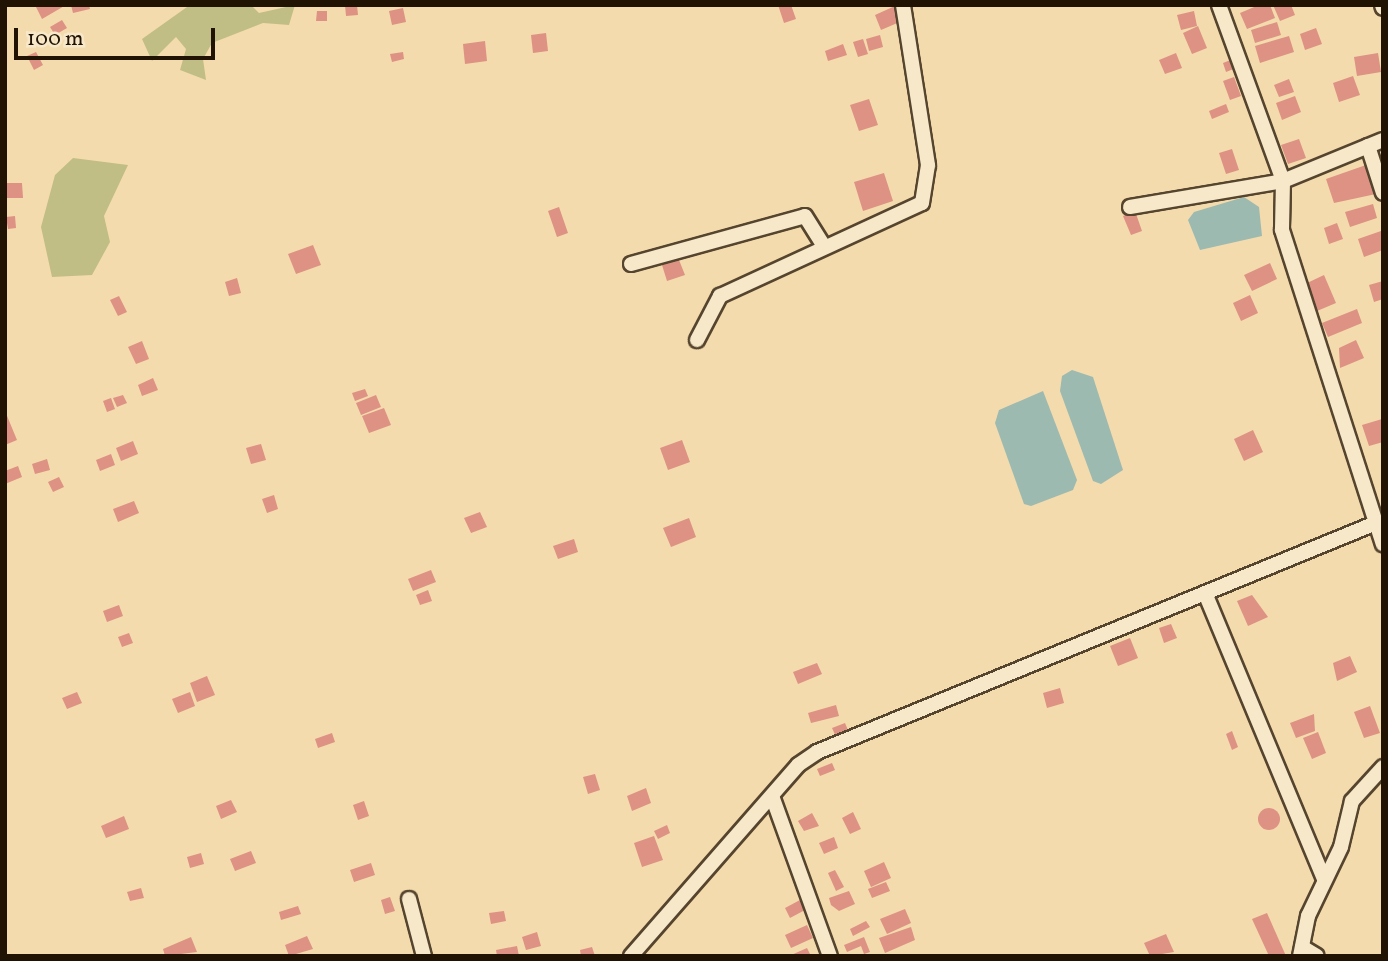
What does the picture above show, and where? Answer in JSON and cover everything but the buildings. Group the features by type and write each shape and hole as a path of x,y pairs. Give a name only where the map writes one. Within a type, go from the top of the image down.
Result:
{"street":[{"path":"697,340 720,296 823,245 922,203 928,165 903,5"},
{"path":"1224,6 1283,181 1282,230 1383,544"},
{"path":"1130,207 1283,181 1383,140"},
{"path":"1368,146 1383,193"},
{"path":"631,264 805,216 823,245"},
{"path":"631,956 772,796 817,752 1376,523"},
{"path":"1205,593 1324,878"},
{"path":"1317,956 1301,952 1324,878 1359,786 1383,767"},
{"path":"772,796 830,956"},
{"path":"409,899 424,956"}],"shaded area":[{"path":"251,5 259,13 295,5 289,25 263,23 212,43 203,59 206,80 180,70 186,49 176,37 152,61 142,39 187,7"},
{"path":"73,158 128,165 104,216 110,242 92,275 52,277 41,227 55,175"}],"water":[{"path":"1244,197 1259,207 1262,236 1200,250 1188,220 1194,212"},
{"path":"1072,370 1093,377 1123,470 1101,484 1093,481 1060,391 1062,376"},
{"path":"1043,391 1077,480 1073,490 1031,506 1024,504 995,423 999,410"}]}
